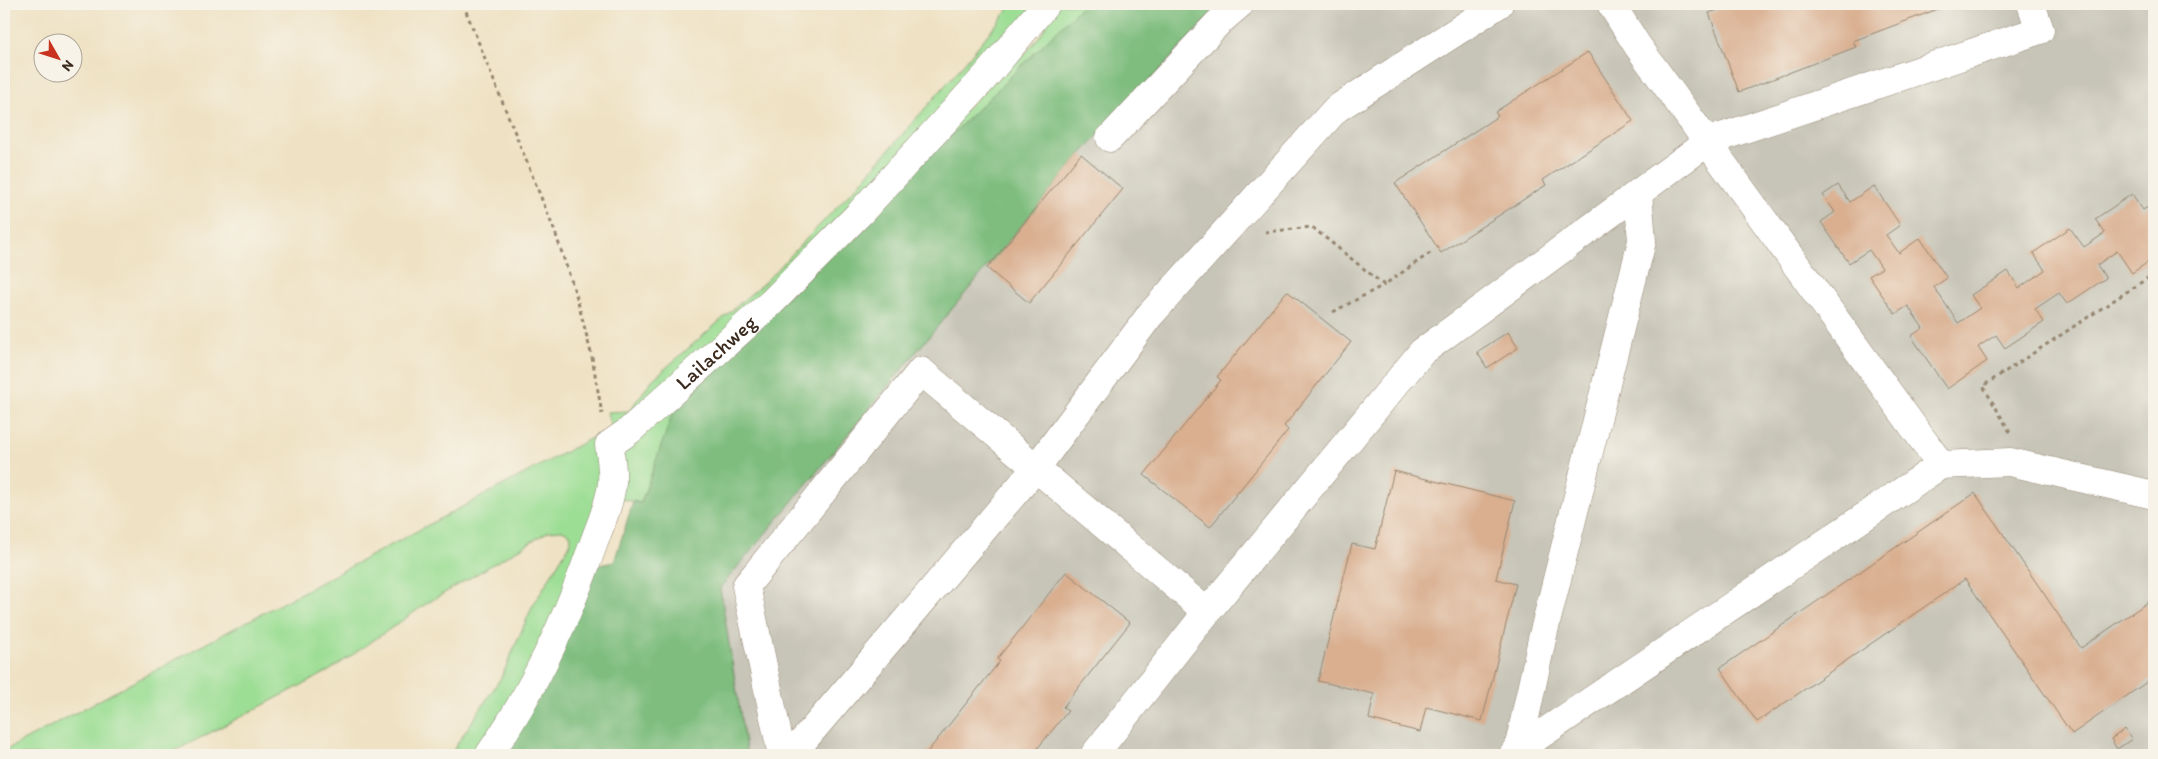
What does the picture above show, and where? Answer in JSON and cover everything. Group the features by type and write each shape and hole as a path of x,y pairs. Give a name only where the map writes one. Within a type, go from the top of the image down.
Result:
{"lane":[{"name":"Lailachweg","path":"609,445 629,431 763,309 860,213 986,76 1046,4"},
{"path":"1110,138 1218,23 1240,4"},
{"path":"790,755 1036,468 1150,315 1336,109 1499,4"},
{"path":"1611,4 1637,45 1709,141 1941,465"},
{"path":"1094,755 1207,612 1422,352 1709,141 2040,30 2030,4"},
{"path":"1515,753 1642,241 1638,193"},
{"path":"782,755 746,586 922,371 1207,612"},
{"path":"489,755 509,725 545,662 586,564 612,484 609,445"},
{"path":"1515,753 1941,465 2010,462 2154,495"}],"path":[{"path":"463,4 555,232 592,357 609,445"},
{"path":"1220,237 1312,227 1384,285"},
{"path":"1332,312 1384,285 1433,251"},
{"path":"2010,462 2017,443 1983,386 2154,274"}],"shaded area":[{"path":"1084,4 2154,4 2154,755 581,755 1019,68"}],"green space":[{"path":"1013,4 1041,4 768,300 611,428 607,412 629,411 652,380 768,279 859,184 956,73"},
{"path":"1054,4 1084,4 713,371 656,463 641,503 617,498 622,452 994,81 1031,47 1051,16"},
{"path":"1084,4 1223,4 1081,154 720,588 747,755 495,755 594,566 614,562 633,502 641,503 672,415 713,371"},
{"path":"601,433 608,471 582,562 484,755 450,755 502,676 532,607 570,544 571,535 562,530 549,531 426,604 329,671 167,755 4,755 4,751"}],"building":[{"path":"1734,4 1951,4 1853,41 1856,47 1739,92 1709,13"},
{"path":"1588,52 1633,121 1543,180 1546,185 1441,253 1395,183 1498,116 1495,112"},
{"path":"1081,154 1123,189 1029,303 987,268"},
{"path":"1838,185 1850,202 1874,186 1900,225 1886,235 1899,253 1920,238 1947,278 1934,287 1958,323 1980,308 1971,295 2008,271 2019,288 2045,270 2033,253 2070,228 2084,247 2105,233 2095,219 2132,194 2143,210 2154,203 2154,258 2132,273 2117,251 2097,265 2106,278 2067,304 2059,293 2035,309 2044,322 2005,348 1996,335 1978,347 1987,361 1947,389 1911,336 1923,328 1908,306 1895,314 1869,276 1882,268 1869,250 1849,263 1821,222 1835,212 1823,195"},
{"path":"1287,291 1351,342 1284,426 1288,430 1210,527 1144,475 1221,380 1217,377"},
{"path":"1508,332 1518,348 1487,368 1477,352"},
{"path":"1394,471 1515,501 1496,579 1516,584 1482,721 1426,707 1420,732 1369,719 1374,694 1318,681 1352,544 1375,549"},
{"path":"1975,493 2081,648 2154,598 2154,677 2072,734 1965,579 1757,722 1720,668"},
{"path":"1066,572 1130,623 1063,707 1068,711 1032,755 925,755 1000,661 997,659"},
{"path":"2125,729 2132,739 2117,749 2111,739"}]}
